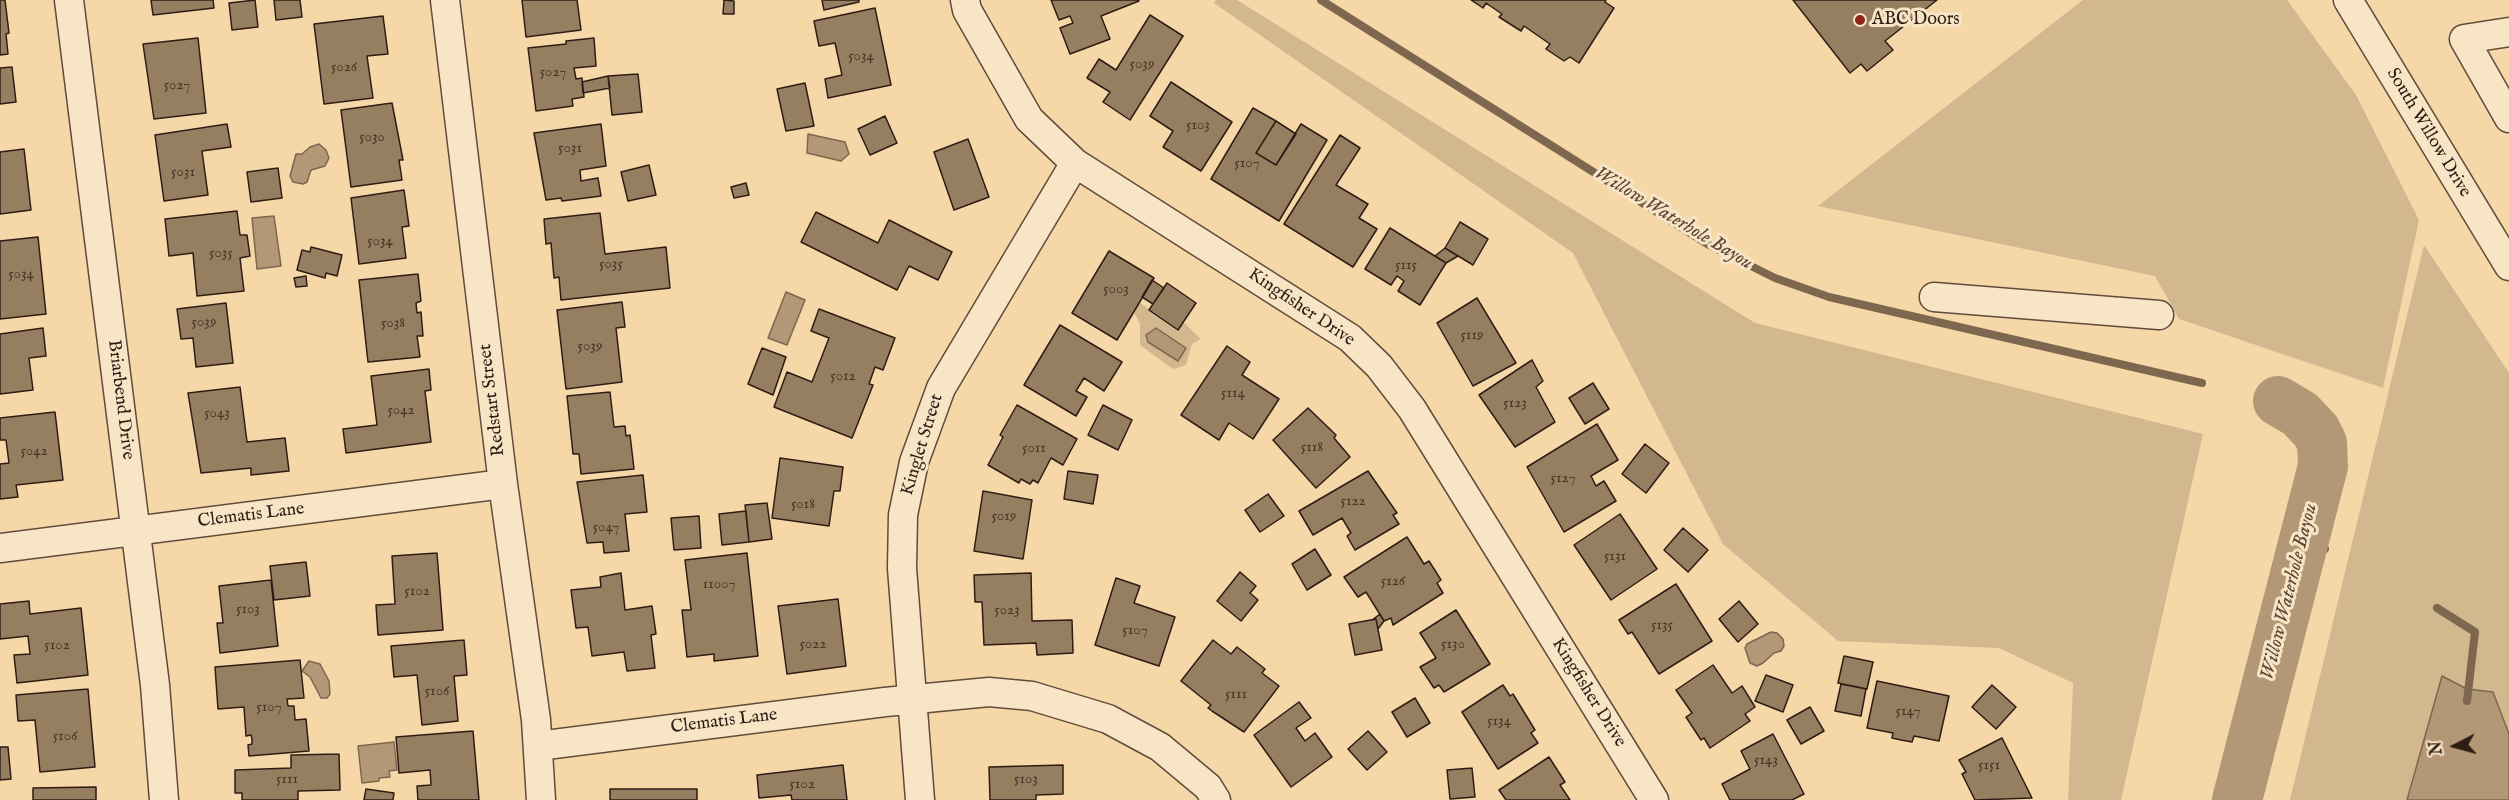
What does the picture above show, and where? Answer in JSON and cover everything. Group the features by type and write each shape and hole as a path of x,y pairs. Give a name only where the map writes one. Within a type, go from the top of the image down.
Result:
{"street":[{"name":"Briarbend Drive","path":"69,0 155,685 164,800"},
{"name":"Redstart Street","path":"445,0 503,484 538,747 541,800"},
{"name":"Kingfisher Drive","path":"965,0 967,10 1029,119 1076,163 1350,338 1379,366 1412,409 1654,800"},
{"name":"South Willow Drive","path":"2348,0 2505,252"},
{"path":"2509,32 2464,39 2509,118"},
{"name":"Kinglet Street","path":"920,800 910,699 902,568 903,515 914,462 940,388 1076,163"},
{"path":"1934,297 2159,315"},
{"name":"Clematis Lane","path":"0,548 503,484"},
{"name":"Clematis Lane","path":"538,747 910,699 989,692 1032,696 1108,719 1160,747 1208,787 1216,800"}],"shaded area":[{"path":"1216,0 1237,0 1755,323 2203,434 2121,800 2068,800 2073,683 1999,648 1838,641 1723,544 1573,253 1214,3"},
{"path":"2083,0 2287,0 2356,95 2419,220 2383,388 2179,319 2155,276 1818,206"},
{"path":"808,134 845,142 849,154 841,161 807,153"},
{"path":"319,144 326,150 329,158 325,166 311,170 307,182 303,184 293,182 290,176 296,154 302,154 310,147"},
{"path":"274,216 281,266 257,269 252,218"},
{"path":"2424,245 2509,373 2509,800 2290,800"},
{"path":"786,292 805,300 787,345 768,338"},
{"path":"1139,302 1178,330 1183,322 1201,339 1192,344 1186,365 1173,369 1140,345 1140,324 1134,312"},
{"path":"1156,328 1186,348 1178,361 1148,342 1146,335"},
{"path":"1771,632 1777,633 1783,639 1784,646 1781,651 1774,653 1757,666 1750,663 1745,648 1747,644"},
{"path":"309,661 320,664 329,681 330,694 327,698 321,698 310,677 302,671"},
{"path":"2442,676 2467,689 2493,692 2509,734 2509,800 2407,800"},
{"path":"394,742 397,770 389,771 390,777 362,783 358,746"}],"building":[{"path":"0,0 5,0 9,33 6,34 8,54 0,55"},
{"path":"151,0 213,0 214,8 153,15"},
{"path":"255,0 258,27 232,30 229,3"},
{"path":"274,0 300,0 302,17 276,20"},
{"path":"522,0 577,0 581,30 526,37"},
{"path":"724,0 734,1 734,14 723,14"},
{"path":"822,0 859,0 859,2 824,10"},
{"path":"1051,0 1139,1 1101,16 1110,39 1070,54 1060,28 1073,23 1070,16 1059,20"},
{"path":"1471,0 1606,0 1605,2 1614,8 1579,63 1570,57 1564,61 1546,49 1550,44 1524,26 1521,31 1499,17 1502,14 1486,3 1483,8"},
{"name":"ABC Doors","path":"1793,0 1937,0 1885,41 1893,50 1867,71 1861,64 1850,73"},
{"path":"875,8 891,85 828,98 825,79 842,75 835,43 819,46 814,21"},
{"path":"1150,15 1183,36 1130,120 1103,102 1110,92 1087,78 1099,59 1116,70"},
{"path":"383,16 388,54 367,56 373,98 324,104 314,24"},
{"path":"198,38 206,113 154,119 143,44"},
{"path":"594,38 596,66 574,68 576,79 582,78 584,97 572,99 573,106 536,111 528,48"},
{"path":"12,67 16,102 0,104 0,68"},
{"path":"638,74 642,112 612,115 608,76"},
{"path":"608,76 610,88 583,93 582,82"},
{"path":"1171,82 1232,122 1201,171 1163,147 1173,131 1150,116"},
{"path":"805,83 814,126 786,131 777,89"},
{"path":"392,103 403,160 399,160 402,180 351,187 341,110"},
{"path":"1253,108 1276,121 1256,153 1276,165 1301,124 1327,140 1279,221 1211,179"},
{"path":"885,116 897,143 870,155 858,129"},
{"path":"1276,121 1296,134 1276,165 1256,153"},
{"path":"227,124 231,147 202,151 208,195 164,201 155,135"},
{"path":"601,124 606,166 580,170 581,181 598,178 601,196 562,201 561,198 546,200 534,133"},
{"path":"1340,135 1360,148 1336,185 1368,204 1359,218 1377,229 1353,267 1284,224"},
{"path":"968,139 989,197 954,210 934,152"},
{"path":"24,149 31,210 0,214 0,152"},
{"path":"649,165 656,195 628,201 621,172"},
{"path":"278,168 282,198 251,202 247,172"},
{"path":"746,183 749,195 734,198 731,187"},
{"path":"404,190 409,226 402,227 406,258 359,264 351,198"},
{"path":"237,211 240,235 247,235 250,256 240,258 244,291 197,296 193,253 169,256 165,219"},
{"path":"816,212 878,243 889,220 952,252 938,280 909,266 897,290 801,242"},
{"path":"600,213 605,254 666,247 670,288 561,300 559,277 554,278 551,243 546,244 544,219"},
{"path":"1460,222 1488,239 1473,265 1445,248"},
{"path":"1390,228 1446,263 1420,305 1398,291 1404,281 1397,276 1391,285 1365,269"},
{"path":"38,237 46,314 0,319 0,241"},
{"path":"311,247 342,255 337,276 326,273 325,278 297,270 302,250 310,252"},
{"path":"1445,248 1458,256 1446,263 1435,256"},
{"path":"1109,251 1154,278 1117,340 1072,313"},
{"path":"418,274 421,301 416,303 417,313 421,312 423,336 417,336 420,357 368,362 359,280"},
{"path":"306,276 307,286 296,287 294,278"},
{"path":"1152,280 1164,288 1153,304 1142,297"},
{"path":"1167,283 1196,303 1178,330 1149,310"},
{"path":"1477,298 1516,363 1473,386 1437,323"},
{"path":"622,302 625,327 616,328 622,382 566,389 557,310"},
{"path":"226,303 233,363 196,367 193,338 181,339 177,309"},
{"path":"819,309 895,338 883,370 875,367 869,384 873,385 852,438 774,407 787,372 812,382 829,338 811,331"},
{"path":"1060,325 1122,362 1104,391 1084,378 1076,391 1087,397 1076,416 1024,385"},
{"path":"43,328 46,356 29,358 33,390 0,394 0,334"},
{"path":"1227,346 1250,362 1242,375 1279,399 1253,439 1229,423 1219,440 1181,415"},
{"path":"762,348 786,357 773,395 748,384"},
{"path":"1532,360 1543,381 1536,387 1555,422 1515,447 1479,395"},
{"path":"429,369 431,390 425,391 431,442 346,453 343,429 377,425 371,376"},
{"path":"1593,383 1609,409 1585,424 1569,398"},
{"path":"240,387 247,442 285,438 289,471 251,475 251,468 201,473 188,393"},
{"path":"610,392 614,427 625,426 626,436 630,435 634,469 581,474 579,454 573,454 567,396"},
{"path":"1017,405 1077,439 1063,465 1051,458 1038,483 1033,480 1030,484 1021,479 1019,483 988,465 1003,437 1000,435"},
{"path":"1103,405 1132,420 1118,450 1088,435"},
{"path":"1308,408 1336,435 1334,438 1350,457 1316,488 1273,440"},
{"path":"55,412 63,480 16,485 18,497 0,499 0,464 9,463 6,440 0,440 0,418"},
{"path":"1597,424 1618,460 1591,476 1596,486 1604,481 1616,501 1564,532 1527,467"},
{"path":"1645,444 1669,463 1646,493 1622,474"},
{"path":"780,458 843,467 840,491 834,491 829,526 772,518"},
{"path":"1068,471 1098,475 1093,504 1064,499"},
{"path":"1368,471 1397,513 1393,515 1399,524 1355,550 1347,536 1351,533 1342,518 1313,535 1299,511"},
{"path":"643,475 647,512 625,514 629,551 604,553 603,542 587,543 577,482"},
{"path":"983,491 1032,500 1023,559 974,551"},
{"path":"1268,494 1284,516 1260,532 1245,510"},
{"path":"767,503 772,539 749,542 745,505"},
{"path":"746,511 749,542 722,545 719,514"},
{"path":"1620,514 1657,569 1611,600 1574,545"},
{"path":"699,516 701,548 674,550 671,518"},
{"path":"1683,528 1708,550 1688,572 1664,550"},
{"path":"1407,537 1424,564 1429,561 1441,580 1437,583 1443,593 1393,625 1391,618 1384,621 1366,592 1358,597 1344,577"},
{"path":"1315,549 1331,575 1307,590 1292,564"},
{"path":"437,553 443,630 378,635 376,605 395,604 392,556"},
{"path":"747,553 758,656 714,661 714,654 687,657 682,610 691,610 685,560"},
{"path":"306,562 310,596 274,600 270,566"},
{"path":"1240,572 1256,586 1250,593 1258,600 1241,621 1217,601"},
{"path":"621,573 625,610 652,606 656,634 651,635 655,668 627,671 624,652 592,656 588,627 576,628 571,590 601,587 600,577"},
{"path":"1031,573 1032,621 1072,620 1073,653 1037,655 1036,643 984,645 982,602 975,602 974,575"},
{"path":"1116,578 1140,586 1134,603 1175,617 1159,666 1095,645"},
{"path":"271,580 278,646 220,653 217,623 223,623 219,586"},
{"path":"1676,584 1712,641 1659,674 1632,632 1628,634 1619,620"},
{"path":"838,599 846,666 787,674 778,606"},
{"path":"29,601 30,614 81,608 88,675 17,683 14,655 30,654 28,636 0,639 0,604"},
{"path":"1739,601 1758,624 1738,642 1719,619"},
{"path":"1456,610 1490,664 1444,692 1439,685 1434,688 1420,667 1436,658 1420,633"},
{"path":"1380,614 1384,621 1378,629 1376,619 1372,620"},
{"path":"1376,619 1382,650 1355,655 1349,624"},
{"path":"464,640 467,675 454,676 458,721 422,725 417,675 394,677 391,646"},
{"path":"1213,640 1231,654 1237,647 1265,669 1262,673 1279,686 1244,732 1208,708 1211,705 1181,681"},
{"path":"1844,656 1873,662 1867,689 1838,683"},
{"path":"300,660 304,698 287,699 288,706 294,706 295,720 306,719 309,751 249,756 248,745 252,744 252,739 251,735 246,736 244,707 218,709 215,667"},
{"path":"1713,665 1732,693 1742,686 1755,707 1745,714 1750,721 1710,748 1704,738 1701,740 1686,717 1692,713 1676,690"},
{"path":"1766,675 1793,685 1783,712 1755,701"},
{"path":"1877,681 1949,696 1939,741 1914,736 1912,742 1892,738 1893,733 1867,728"},
{"path":"1841,684 1866,689 1861,716 1835,711"},
{"path":"1503,685 1510,696 1513,694 1535,730 1531,733 1538,743 1498,769 1462,712"},
{"path":"1992,685 2016,707 1996,729 1972,707"},
{"path":"88,689 95,767 40,772 35,720 18,721 16,695"},
{"path":"1415,698 1430,723 1407,737 1392,712"},
{"path":"1299,702 1311,718 1296,728 1305,741 1315,733 1332,757 1291,787 1254,735"},
{"path":"1810,707 1824,731 1801,744 1787,720"},
{"path":"473,731 479,800 418,800 417,786 431,785 430,770 399,773 396,737"},
{"path":"1368,731 1387,752 1367,770 1348,749"},
{"path":"1773,734 1804,794 1792,800 1730,800 1722,784 1750,769 1741,751"},
{"path":"2002,738 2032,798 1975,800 1962,774 1966,772 1959,760"},
{"path":"0,747 8,747 11,779 0,780"},
{"path":"339,754 340,790 298,791 298,800 242,800 242,793 235,793 235,770 291,768 291,755"},
{"path":"1549,757 1565,782 1560,785 1570,800 1506,800 1499,790"},
{"path":"843,765 847,800 792,800 791,795 759,798 757,775"},
{"path":"1063,765 1063,794 1036,795 1036,800 990,800 989,767"},
{"path":"1472,768 1475,797 1450,799 1447,770"},
{"path":"96,787 96,800 33,800 33,788"},
{"path":"366,789 394,793 393,800 364,800"},
{"path":"610,789 697,789 697,800 610,800"}],"waterway":[{"name":"Willow Waterhole Bayou","path":"1321,0 1709,245 1775,278 1829,297 2202,383"},
{"name":"Willow Waterhole Bayou","path":"2237,800 2323,466 2322,443 2316,431 2300,414 2278,401"},
{"path":"2303,543 2325,549"},
{"path":"2437,608 2475,632 2467,701"}],"place":[{"name":"ABC Doors","path":"1860,20"}]}
